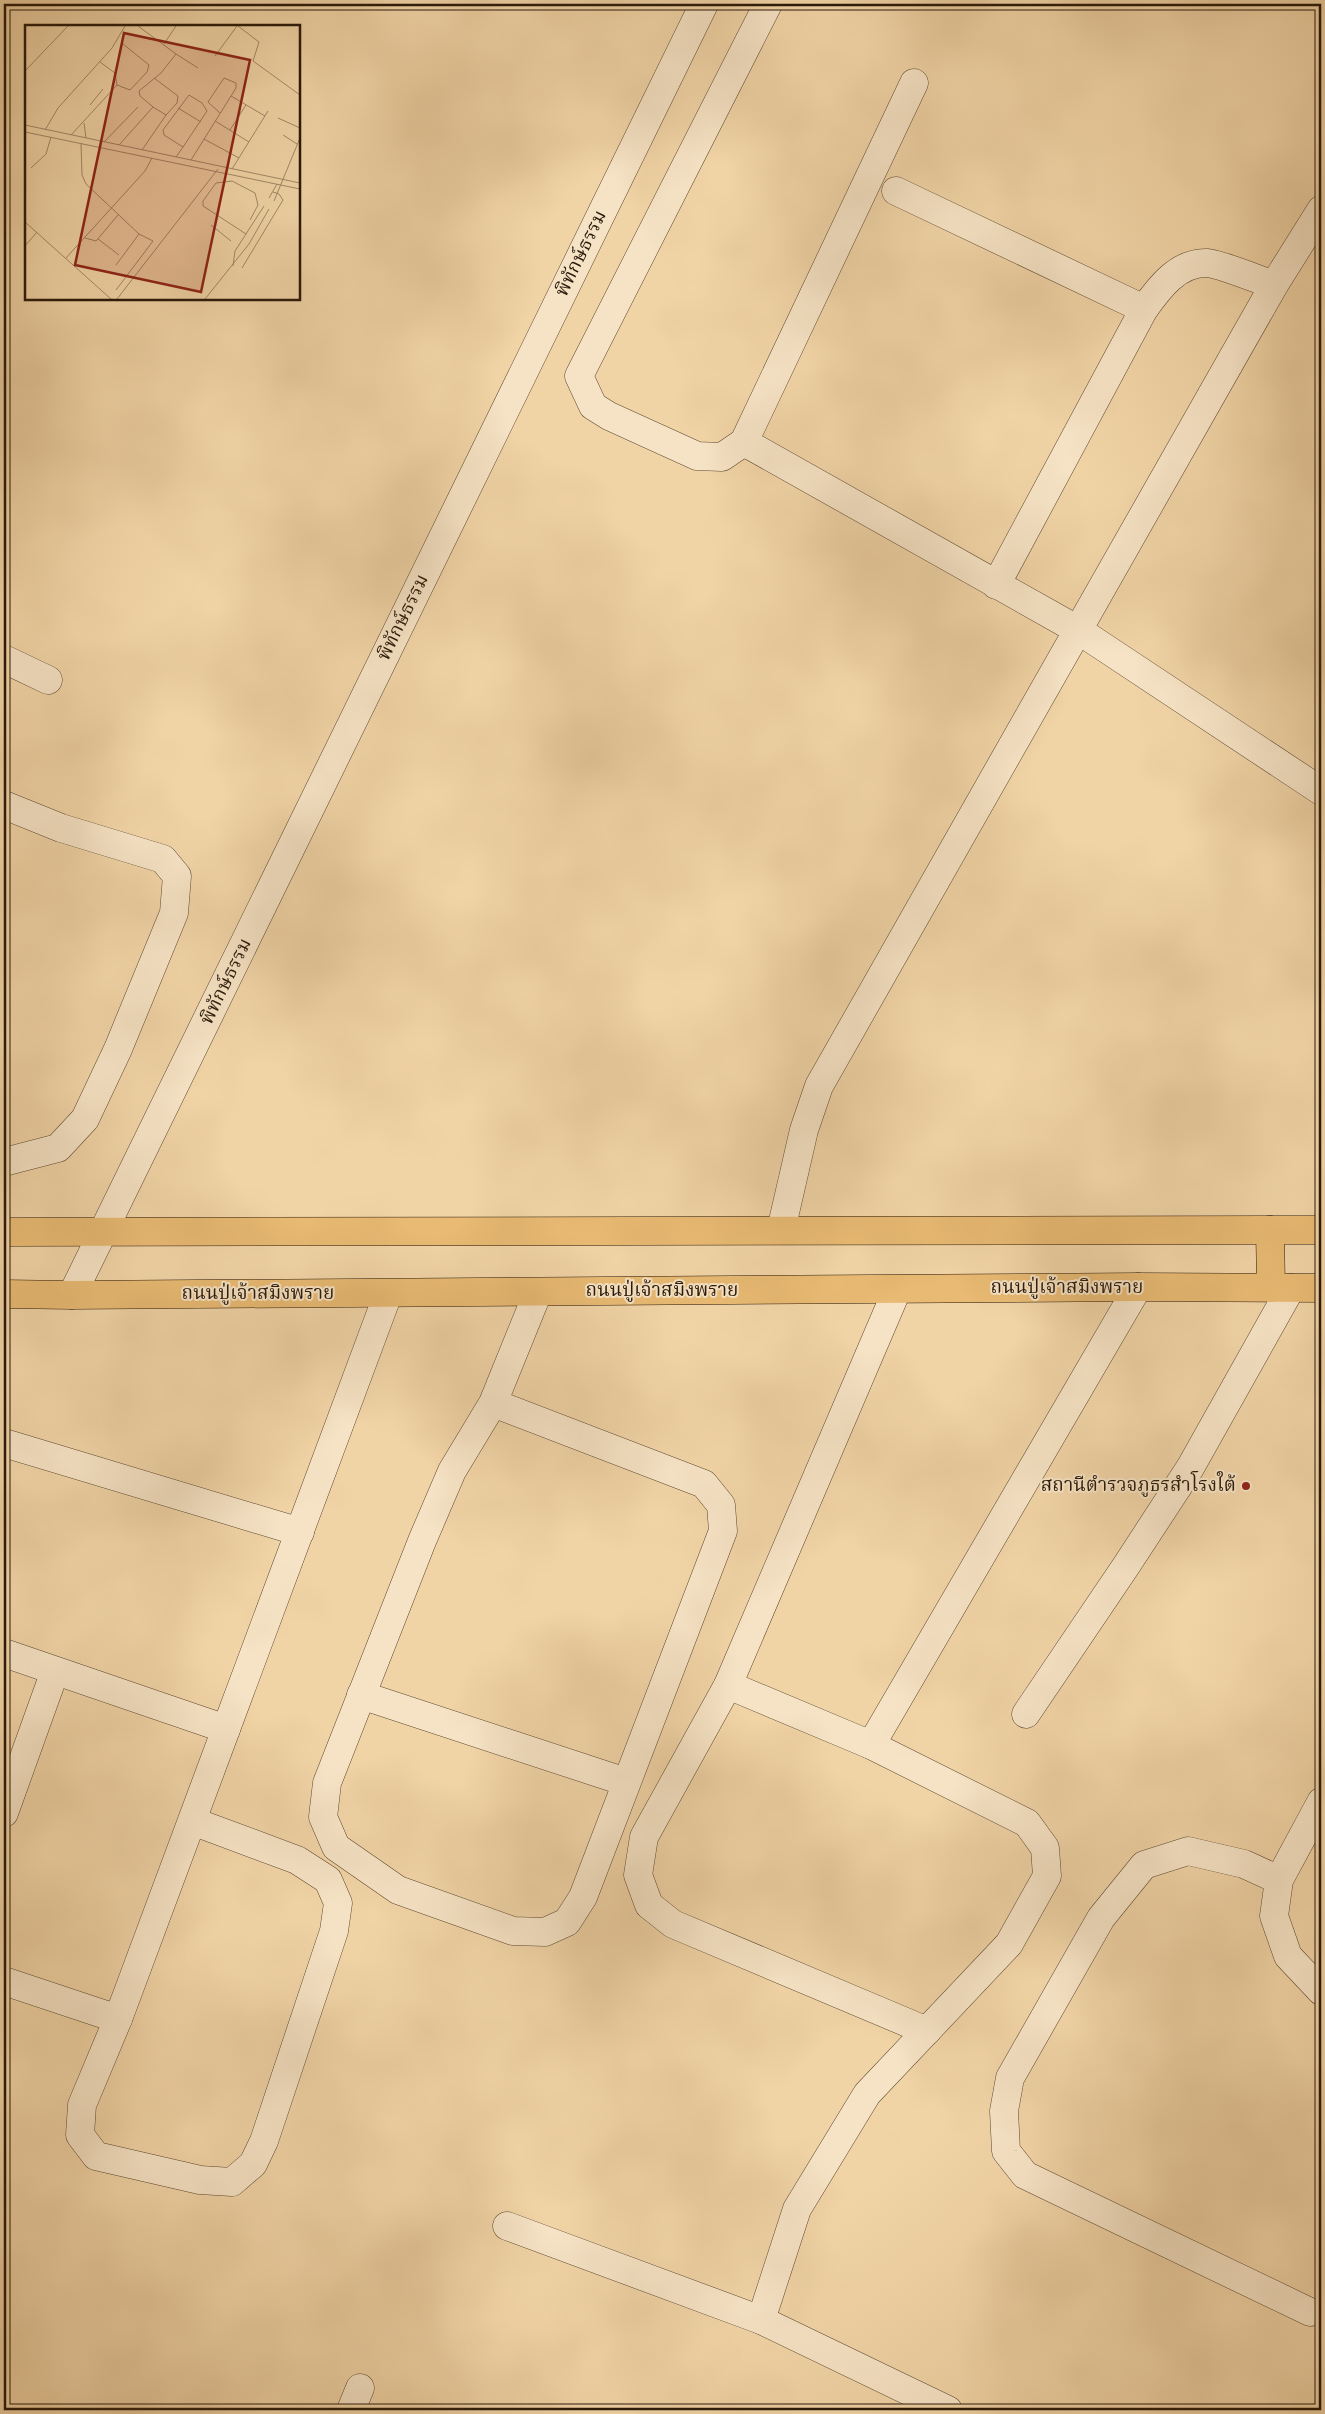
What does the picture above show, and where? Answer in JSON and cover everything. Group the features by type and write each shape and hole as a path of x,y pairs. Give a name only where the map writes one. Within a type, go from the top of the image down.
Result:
{"main road":[{"path":"1270,1230 1281,1288"},
{"path":"4,1232 1321,1230"},
{"name":"ถนนปู่เจ้าสมิงพราย","path":"4,1294 388,1294 1138,1287 1321,1288"}],"street":[{"name":"พิทักษ์ธรรม","path":"72,1295 704,4"},
{"path":"768,4 579,376 593,406 609,416 697,456 722,457 744,442 914,84"},
{"path":"896,191 1144,309"},
{"path":"782,1230 804,1130 819,1086 1274,285 1321,210"},
{"path":"996,585 1144,309 1160,286 1183,268 1208,263 1274,285"},
{"path":"744,442 1078,630 1321,791"},
{"path":"4,659 48,680"},
{"path":"4,805 61,828 163,859 177,876 174,912 118,1049 85,1119 58,1148 4,1162"},
{"path":"871,1745 1138,1287"},
{"path":"1026,1714 1190,1468 1281,1288"},
{"path":"897,1290 728,1685 644,1837 638,1875 649,1905 673,1924 927,2032"},
{"path":"493,1403 704,1484 720,1505 724,1531 583,1897 567,1922 545,1932 513,1931 398,1890 336,1847 323,1817 326,1783 452,1471 493,1403 538,1292"},
{"path":"192,1821 297,1860 328,1880 338,1903 334,1931 264,2141 253,2164 232,2182 200,2180 96,2156 80,2135 82,2106 118,2019 388,1294"},
{"path":"4,1443 300,1532"},
{"path":"4,1653 226,1729"},
{"path":"4,1813 55,1671"},
{"path":"728,1685 871,1745 1027,1823 1045,1848 1047,1876 1009,1944 867,2094 797,2209 761,2320"},
{"path":"361,1695 626,1782"},
{"path":"1318,1980 1288,1956 1274,1916 1279,1880 1321,1802"},
{"path":"1279,1880 1244,1864 1188,1851 1144,1865 1101,1918 1010,2078 1004,2111 1006,2151 1025,2175 1310,2312"},
{"path":"4,1981 118,2019"},
{"path":"507,2226 761,2320 898,2400 948,2410"}],"place":[{"name":"สถานีตำรวจภูธรสำโรงใต้","path":"1246,1486"}]}
